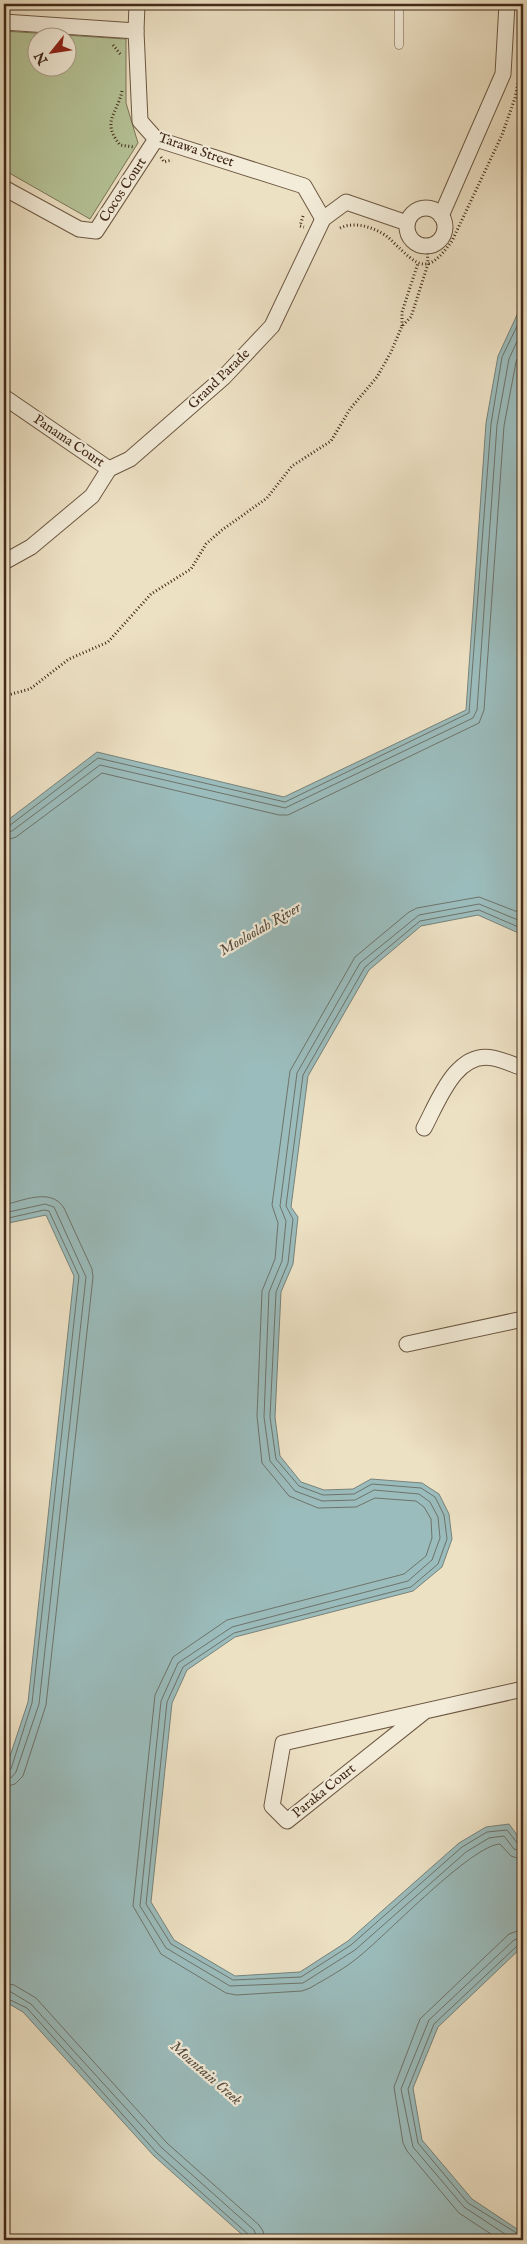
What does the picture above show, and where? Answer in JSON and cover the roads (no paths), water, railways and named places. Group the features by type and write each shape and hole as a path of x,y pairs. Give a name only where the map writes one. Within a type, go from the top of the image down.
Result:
{"street":[{"name":"Tarawa Street","path":"137,4 136,31 140,121 156,139 304,186 323,219"},
{"path":"441,216 502,74 506,4"},
{"path":"4,22 136,31"},
{"name":"Cocos Court","path":"4,188 79,229 96,231 156,139"},
{"name":"Grand Parade","path":"109,469 130,459 224,377 272,326 323,219 346,202 407,223"},
{"path":"422,208 432,209 441,216 444,222 444,233 439,241 427,246 416,244 406,230 407,223 416,210 422,208"},
{"name":"Panama Court","path":"4,397 109,469"},
{"path":"4,562 31,547 92,496 109,469"},
{"path":"424,1128 455,1070 474,1060 492,1057 523,1068"},
{"path":"407,1344 523,1319"},
{"name":"Paraka Court","path":"424,1712 287,1822 272,1806 283,1743 523,1689"}],"lane":[{"path":"399,4 399,45"}],"water":[{"path":"523,302 523,935 478,915 421,926 369,970 308,1076 291,1207 298,1217 293,1264 281,1292 275,1417 280,1456 301,1482 324,1490 353,1489 371,1479 422,1483 439,1494 449,1514 452,1539 442,1567 413,1591 235,1637 187,1670 172,1703 151,1902 174,1940 235,1976 300,1972 348,1941 459,1843 486,1827 509,1824 523,1843 523,1946 438,2027 413,2088 422,2140 472,2199 523,2233 523,2240 248,2240 154,2156 23,2012 4,2001 4,1774 28,1702 74,1276 46,1215 4,1224 4,823 97,752 284,797 466,710 486,423 498,356"}],"water label":[{"name":"Mooloolah River","path":"260,929"},
{"name":"Mountain Creek","path":"206,2073"}]}
